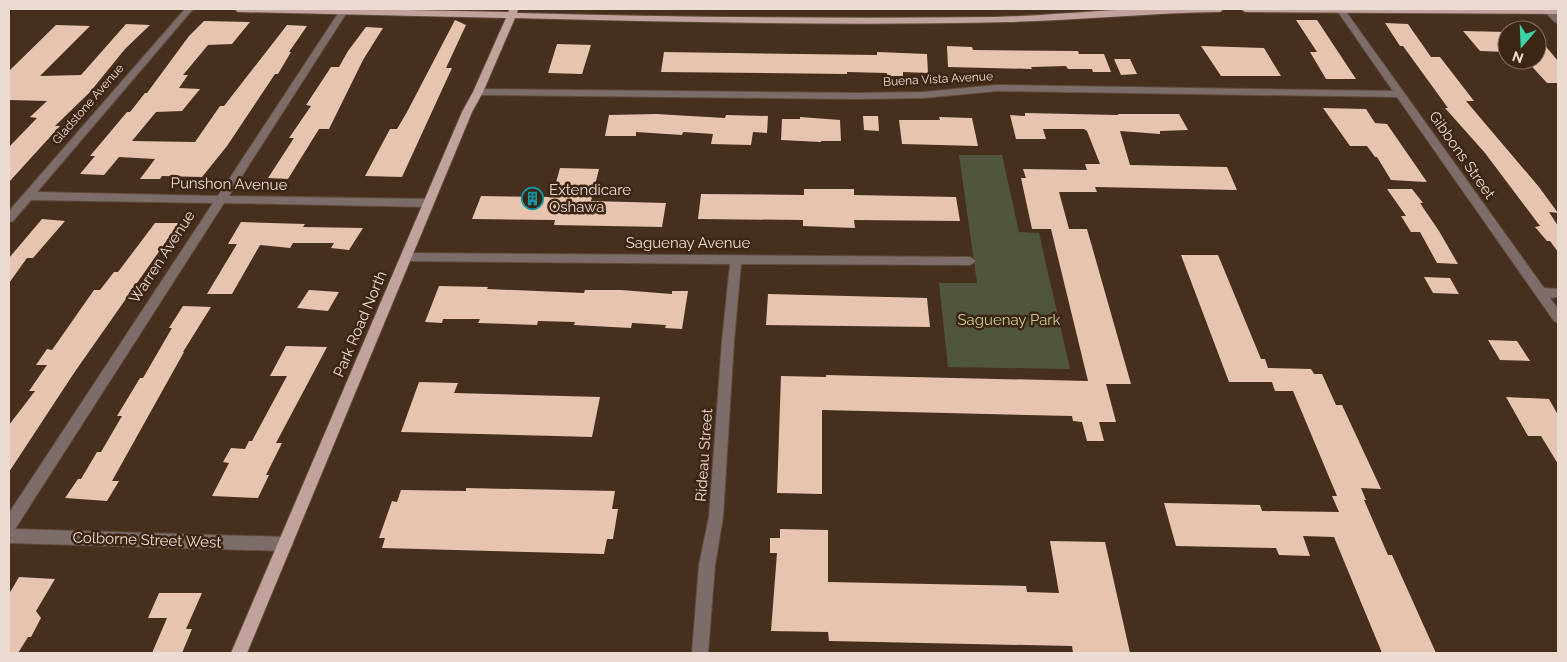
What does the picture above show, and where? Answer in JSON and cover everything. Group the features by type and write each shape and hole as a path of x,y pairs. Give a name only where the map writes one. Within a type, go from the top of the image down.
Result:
{"main road":[{"path":"238,9 512,12 625,18 999,19 1220,9"},
{"path":"1245,9 1556,10"},
{"name":"Park Road North","path":"239,653 467,112 478,92 512,12"}],"street":[{"name":"Gladstone Avenue","path":"9,218 189,9"},
{"name":"Gibbons Street","path":"1341,9 1398,94 1558,318"},
{"name":"Warren Avenue","path":"9,525 343,10"},
{"path":"1556,10 1558,20"},
{"name":"Buena Vista Avenue","path":"478,92 858,96 923,94 997,88 1398,94"},
{"name":"Punshon Avenue","path":"28,196 429,203"},
{"name":"Saguenay Avenue","path":"406,257 970,261"},
{"name":"Rideau Street","path":"700,653 707,565 716,517 728,341 736,258"},
{"path":"1540,293 1558,293"},
{"name":"Colborne Street West","path":"9,536 285,544"}],"green space":[{"name":"Saguenay Park","path":"959,155 1002,155 1019,232 1039,233 1070,369 948,367 939,283 977,283"}],"building":[{"path":"455,20 466,25 446,68 452,68 402,177 365,176 390,129 397,129 407,112"},
{"path":"1296,20 1317,20 1356,79 1326,79 1310,52 1317,52"},
{"path":"204,21 250,22 232,44 208,45 183,75 188,75 179,88 200,89 182,111 156,112 132,141 195,142 220,106 224,106 287,25 307,26 289,52 291,52 278,74 275,74 227,146 202,177 162,176 160,179 140,179 155,159 119,157 104,175 80,174 95,156 90,156 127,112 130,112 147,93 189,36"},
{"path":"1385,23 1408,24 1431,57 1440,57 1474,101 1466,101 1539,187 1558,213 1549,212 1558,226 1558,252 1550,241 1547,241 1535,227 1540,226 1485,153 1445,108 1448,108 1403,46 1400,46"},
{"path":"126,24 150,25 125,49 90,92 55,126 60,126 9,182 9,147 37,118 30,117 47,101 9,100 9,71 56,25 90,26 40,76 81,75"},
{"path":"366,27 383,28 363,60 329,129 319,129 288,179 268,178 294,138 289,138 311,106 306,105 331,67 339,67"},
{"path":"1463,31 1497,32 1497,52 1480,51"},
{"path":"557,44 591,45 582,74 548,73"},
{"path":"947,46 972,47 973,50 1078,51 1079,54 1104,54 1111,72 1093,72 1092,69 1068,69 1066,66 1031,67 1032,69 948,67"},
{"path":"1201,46 1264,48 1281,76 1221,76"},
{"path":"1547,48 1558,61 1558,83 1547,83 1535,70 1547,70"},
{"path":"664,52 877,55 877,52 927,54 928,73 903,72 903,76 887,76 887,73 847,72 847,74 661,72"},
{"path":"1114,59 1130,59 1137,74 1121,75"},
{"path":"1323,108 1366,109 1375,123 1387,124 1427,182 1391,180 1377,157 1367,146 1350,146"},
{"path":"1025,113 1179,114 1188,130 1160,131 1160,134 1120,131 1130,165 1227,167 1237,190 1095,187 1097,192 1059,192 1069,229 1087,229 1131,384 1106,384 1116,422 1099,422 1104,441 1087,441 1082,422 1073,421 1072,416 822,410 822,494 777,493 781,376 826,377 826,375 1088,381 1051,229 1032,229 1021,178 1026,178 1023,169 1087,170 1085,164 1100,164 1087,131 1084,129 1043,129 1046,139 1016,139 1010,115 1025,116"},
{"path":"656,114 725,118 726,115 768,116 767,133 753,132 751,145 711,144 713,134 683,132 682,135 636,132 636,136 605,136 609,115"},
{"path":"863,116 878,116 879,131 864,130"},
{"path":"800,117 840,120 841,141 781,140 782,119 800,119"},
{"path":"939,117 972,118 978,146 902,144 899,120 940,120"},
{"name":"Extendicare Oshawa","path":"560,168 599,169 591,201 666,203 662,227 554,225 555,220 472,219 481,196 552,197"},
{"path":"804,189 854,189 854,195 956,197 960,221 854,220 855,228 803,226 803,220 698,219 701,194 804,195"},
{"path":"1387,189 1412,189 1423,203 1420,203 1458,264 1437,263 1420,232 1411,232 1401,216 1406,216"},
{"path":"42,219 65,221 33,258 27,258 9,283 9,258"},
{"path":"241,222 305,224 303,227 363,228 349,250 331,248 334,243 293,243 290,248 260,245 232,294 207,294 237,244 228,244"},
{"path":"155,223 179,223 74,373 9,472 9,425 35,391 29,391 47,365 36,365 47,349 52,350 94,290 100,290 114,272 118,272"},
{"path":"1181,255 1218,255 1261,359 1265,359 1268,368 1311,369 1314,374 1322,374 1336,405 1342,405 1381,489 1361,488 1366,500 1364,500 1388,555 1392,555 1436,653 1382,653 1334,537 1303,536 1310,556 1279,555 1276,548 1176,546 1164,503 1260,505 1262,511 1339,512 1332,496 1337,496 1293,391 1275,391 1272,382 1229,382"},
{"path":"1424,277 1450,278 1459,294 1433,293"},
{"path":"439,286 584,293 585,290 621,290 672,294 672,291 688,291 682,329 665,328 666,325 632,323 631,328 574,325 575,322 538,321 537,325 478,323 480,319 443,319 442,323 425,322"},
{"path":"309,290 339,292 328,311 297,308"},
{"path":"768,294 927,298 930,327 766,325"},
{"path":"183,306 211,307 183,352 112,481 119,481 107,501 65,498 78,479 81,479 97,452 101,452 122,416 117,416 140,378 143,378 172,328 169,328"},
{"path":"1488,340 1517,341 1530,361 1500,360"},
{"path":"286,346 327,347 276,443 282,443 266,475 269,475 258,498 212,496 229,463 223,462 231,448 245,449 249,441 252,441 287,376 270,376"},
{"path":"419,382 458,383 454,393 600,397 592,437 401,432"},
{"path":"1506,397 1549,399 1558,415 1558,464 1541,436 1528,436"},
{"path":"466,488 615,491 612,509 618,509 613,539 607,539 604,554 382,548 385,538 379,538 392,501 397,502 401,490 466,491"},
{"path":"780,529 828,530 828,582 1026,586 1027,592 1059,593 1050,541 1105,542 1130,653 1073,653 1072,646 829,641 828,632 771,631 777,553 770,553 770,538 780,538"},
{"path":"19,577 55,579 36,611 41,618 31,637 28,637 18,653 9,653 9,594"},
{"path":"159,593 202,593 186,629 192,629 182,653 152,653 167,618 148,618"}],"place":[{"name":"Extendicare Oshawa","path":"533,199"}]}
